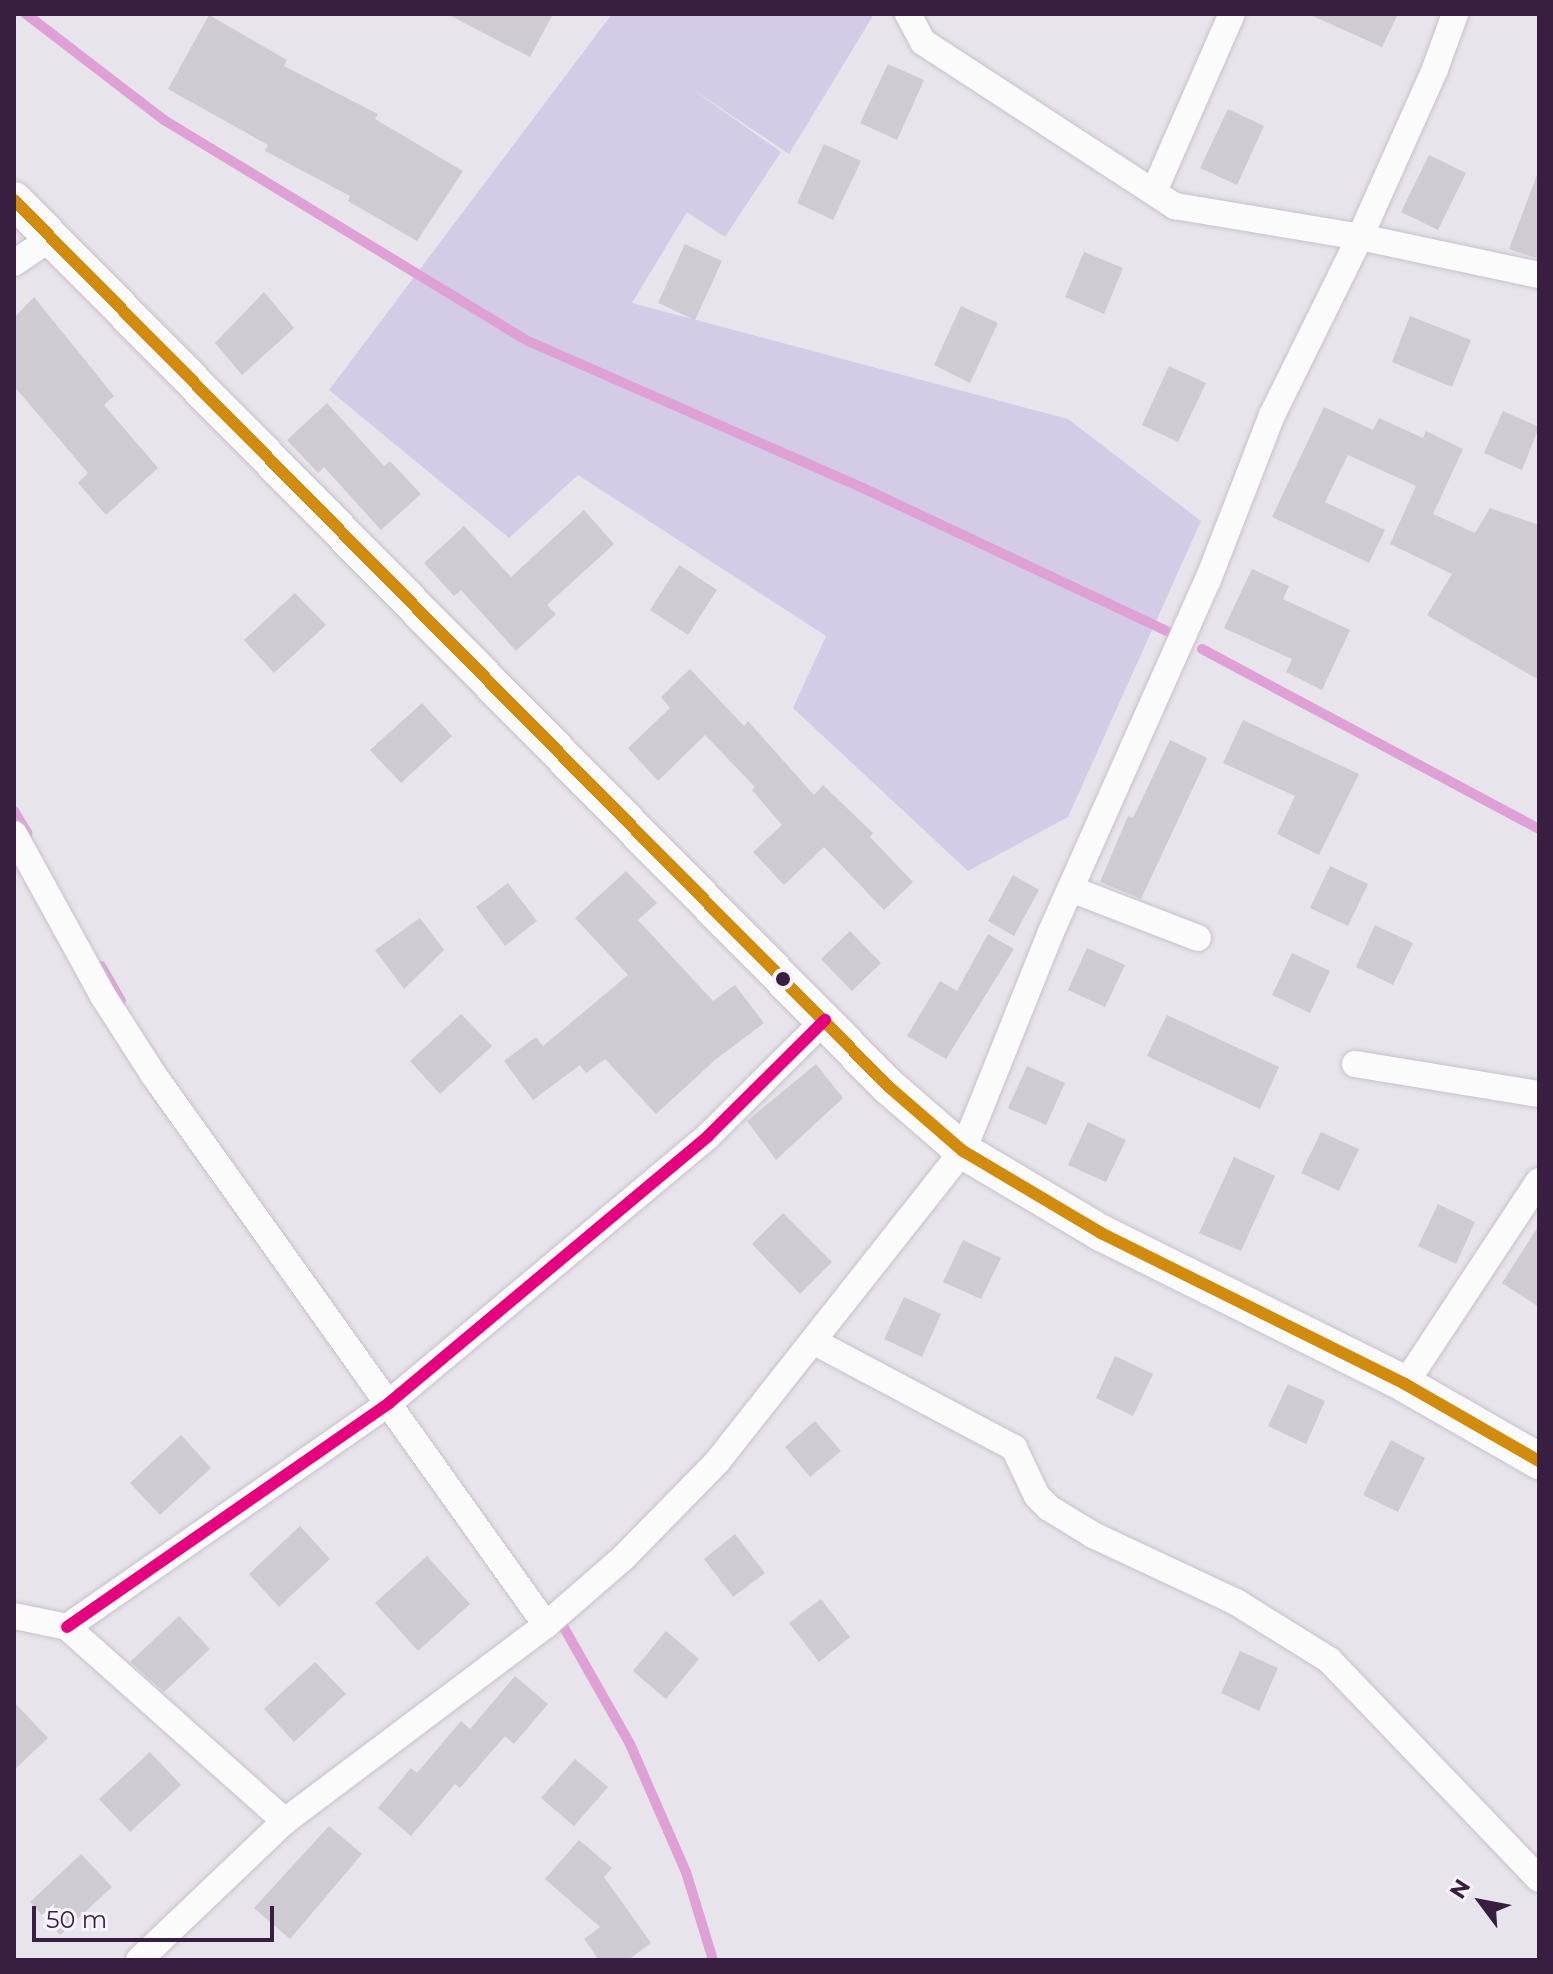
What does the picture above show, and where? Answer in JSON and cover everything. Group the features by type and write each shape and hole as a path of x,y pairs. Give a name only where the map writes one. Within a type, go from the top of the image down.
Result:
{"street":[{"path":"908,14 923,42 1155,189 1175,206 1360,237 1539,275"},
{"path":"1155,189 1232,14"},
{"path":"139,1960 285,1821 546,1625 623,1558 717,1462 963,1151 1071,889 1208,580 1272,415 1360,237 1435,69 1455,14"},
{"path":"14,200 889,1087 963,1151 1101,1233 1405,1384 1539,1461"},
{"path":"14,263 51,238"},
{"path":"14,834 103,996 153,1074 546,1625"},
{"path":"1071,889 1198,938"},
{"path":"67,1627 389,1403 708,1136 825,1020"},
{"path":"1355,1064 1539,1094"},
{"path":"1405,1384 1539,1181"},
{"path":"813,1341 1014,1448 1037,1496 1049,1508 1093,1535 1236,1602 1329,1660 1539,1879"},
{"path":"14,1616 67,1627 285,1821"}],"shaded area":[{"path":"612,14 874,14 789,154 688,86 781,152 725,237 687,212 632,303 1068,419 1201,521 1068,817 968,871 793,708 826,636 578,475 509,538 329,390"}],"building":[{"path":"447,14 553,14 530,57"},
{"path":"1308,14 1398,14 1382,47"},
{"path":"209,15 287,60 284,66 378,114 375,119 463,171 417,241 348,201 350,196 265,151 268,145 168,89"},
{"path":"888,64 924,80 897,140 860,123"},
{"path":"1228,109 1264,126 1237,185 1200,168"},
{"path":"824,144 861,161 833,220 797,203"},
{"path":"1429,155 1466,173 1438,230 1401,212"},
{"path":"1539,175 1539,259 1509,249"},
{"path":"685,244 722,261 695,320 658,303"},
{"path":"1084,252 1123,268 1104,314 1065,297"},
{"path":"264,292 294,328 242,375 215,343"},
{"path":"34,297 114,396 104,405 158,468 106,515 78,483 88,473 14,386 14,318"},
{"path":"961,306 998,323 970,383 934,365"},
{"path":"1410,316 1471,340 1452,387 1392,362"},
{"path":"1169,366 1206,383 1178,442 1142,425"},
{"path":"327,403 384,466 390,461 421,494 381,530 324,467 318,473 287,440"},
{"path":"1324,407 1373,430 1379,418 1423,438 1426,431 1463,449 1433,514 1475,533 1490,508 1539,525 1539,680 1427,615 1452,574 1390,544 1416,486 1348,455 1325,502 1385,530 1369,563 1272,517"},
{"path":"1503,411 1539,427 1522,470 1484,453"},
{"path":"584,510 614,544 547,605 556,614 516,651 461,590 454,596 424,563 464,526 511,577"},
{"path":"679,565 717,590 688,635 650,610"},
{"path":"1252,569 1289,586 1283,599 1350,630 1322,690 1286,672 1292,659 1224,628"},
{"path":"295,593 326,625 274,673 244,640"},
{"path":"690,669 744,726 748,721 814,795 823,785 873,833 870,837 913,882 884,910 824,847 784,885 753,852 782,825 752,790 755,787 705,735 658,781 628,748 670,708 661,697"},
{"path":"422,703 452,736 401,783 370,750"},
{"path":"1243,720 1359,774 1319,855 1277,834 1295,796 1223,763"},
{"path":"1170,740 1207,758 1141,899 1100,882 1128,816 1133,818"},
{"path":"1330,866 1368,884 1348,926 1310,908"},
{"path":"626,871 657,903 638,920 713,1001 735,985 764,1023 715,1060 656,1114 605,1059 586,1073 580,1065 533,1100 504,1061 536,1037 543,1046 628,975 575,918"},
{"path":"1013,875 1039,890 1014,936 988,921"},
{"path":"508,883 537,921 505,946 476,907"},
{"path":"420,918 444,950 404,989 375,950"},
{"path":"1375,925 1413,943 1393,985 1356,967"},
{"path":"850,931 881,963 852,991 821,959"},
{"path":"988,934 1014,949 946,1059 907,1036 940,981 957,991"},
{"path":"1087,948 1125,965 1105,1007 1068,990"},
{"path":"1292,953 1330,971 1310,1013 1272,995"},
{"path":"461,1014 492,1046 440,1094 410,1061"},
{"path":"1167,1015 1279,1067 1260,1109 1147,1056"},
{"path":"816,1064 843,1098 776,1160 747,1121"},
{"path":"1027,1066 1065,1083 1046,1125 1008,1108"},
{"path":"1088,1122 1126,1140 1106,1182 1068,1165"},
{"path":"1321,1132 1359,1149 1339,1191 1301,1173"},
{"path":"1234,1157 1275,1176 1241,1251 1199,1233"},
{"path":"1438,1204 1475,1222 1456,1264 1418,1246"},
{"path":"783,1213 832,1262 800,1294 752,1244"},
{"path":"1539,1225 1539,1307 1502,1283"},
{"path":"963,1240 1001,1258 981,1299 943,1282"},
{"path":"904,1297 941,1314 922,1357 884,1339"},
{"path":"1115,1356 1153,1374 1133,1416 1096,1398"},
{"path":"1288,1384 1325,1401 1306,1444 1268,1426"},
{"path":"815,1421 841,1451 810,1477 785,1447"},
{"path":"181,1435 211,1468 160,1515 130,1483"},
{"path":"1391,1440 1425,1458 1398,1512 1363,1495"},
{"path":"300,1526 330,1559 279,1607 249,1574"},
{"path":"735,1534 765,1573 733,1597 704,1559"},
{"path":"427,1556 470,1604 418,1651 375,1603"},
{"path":"821,1599 850,1637 819,1662 789,1623"},
{"path":"179,1616 210,1649 164,1692 130,1662"},
{"path":"666,1631 699,1659 666,1699 633,1671"},
{"path":"1240,1651 1278,1668 1259,1711 1221,1693"},
{"path":"315,1662 346,1694 294,1742 264,1709"},
{"path":"515,1676 548,1704 514,1744 505,1736 460,1788 455,1784 411,1836 378,1808 411,1768 417,1773 461,1721 470,1729"},
{"path":"14,1702 48,1738 14,1770"},
{"path":"150,1752 181,1785 130,1832 99,1799"},
{"path":"575,1759 608,1787 574,1826 541,1798"},
{"path":"329,1826 362,1854 290,1939 254,1908"},
{"path":"579,1840 612,1868 604,1877 651,1943 628,1960 599,1960 584,1939 600,1927 545,1879"},
{"path":"81,1854 112,1887 60,1935 30,1902"}],"waterway":[{"path":"26,14 164,120 528,341 865,489 1167,631"},
{"path":"1202,649 1539,829"},
{"path":"14,811 27,833"},
{"path":"101,966 121,1001"},
{"path":"563,1626 630,1744 686,1872 713,1960"}],"transit line":[{"path":"14,200 889,1087 963,1151 1101,1233 1405,1384 1539,1461"},
{"path":"67,1627 389,1403 708,1136 825,1020"}]}
